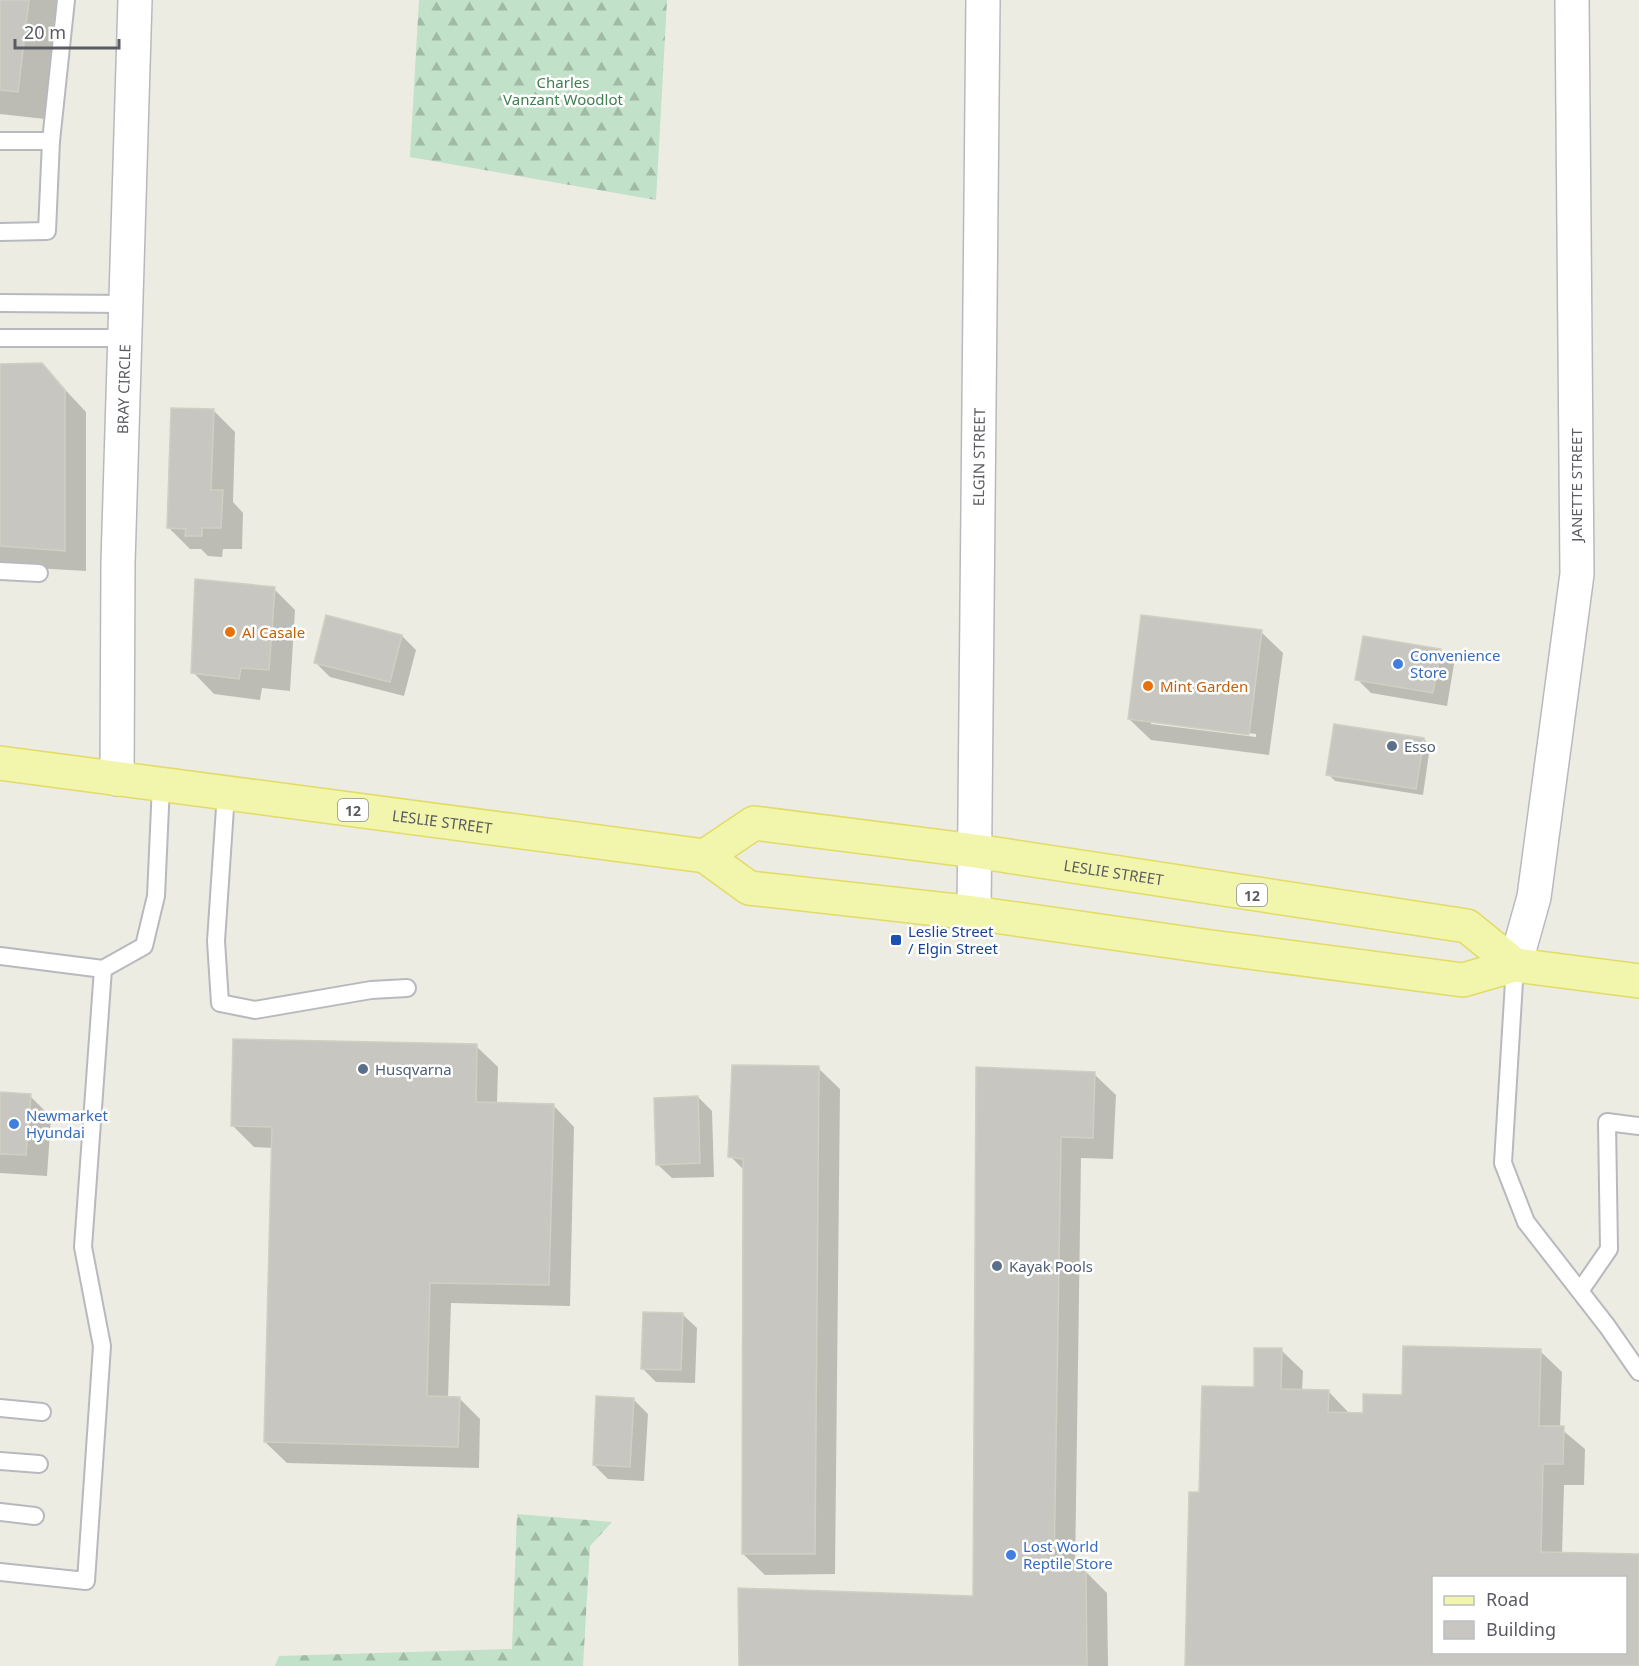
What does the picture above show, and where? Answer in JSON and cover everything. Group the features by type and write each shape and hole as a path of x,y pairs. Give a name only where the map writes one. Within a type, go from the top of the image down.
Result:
{"main road":[{"name":"LESLIE STREET","path":"0,763 705,856 749,888 974,913 1463,980 1515,965 1639,981"},
{"name":"LESLIE STREET","path":"705,856 754,823 975,852 1467,926 1515,965"}],"street":[{"name":"ELGIN STREET","path":"974,913 983,0"},
{"name":"JANETTE STREET","path":"1515,965 1534,897 1577,574 1572,0"},
{"name":"BRAY CIRCLE","path":"117,779 116,706 133,3"}],"lane":[{"path":"0,232 47,231 51,141 66,0"},
{"path":"0,141 51,141"},
{"path":"0,303 127,304"},
{"path":"0,338 126,338"},
{"path":"0,571 39,573"},
{"path":"0,956 103,969 144,946 156,896 161,785"},
{"path":"226,794 216,941 220,1003 255,1010 370,990 407,988"},
{"path":"1515,965 1503,1163 1526,1222 1639,1372"},
{"path":"0,1572 86,1581 102,1346 83,1247 103,969"},
{"path":"1580,1291 1609,1249 1607,1122 1639,1126"},
{"path":"0,1408 42,1412"},
{"path":"0,1461 39,1464"},
{"path":"0,1512 35,1516"}],"green space":[{"name":"Charles Vanzant Woodlot","path":"419,0 667,0 656,200 410,157"},
{"path":"517,1514 612,1522 590,1546 583,1666 275,1666 279,1656 512,1649"}],"building":[{"path":"0,0 29,0 18,92 0,90"},
{"path":"42,363 65,390 65,551 0,546 0,364"},
{"path":"171,408 214,409 211,490 223,490 221,528 202,528 202,536 185,536 186,529 167,528"},
{"path":"195,579 275,587 269,670 241,668 239,679 191,673"},
{"path":"326,615 402,635 390,682 314,663"},
{"path":"1141,615 1262,630 1249,735 1128,719"},
{"name":"Convenience Store","path":"1363,636 1441,649 1433,693 1355,680"},
{"path":"1334,724 1424,738 1416,789 1326,775"},
{"path":"233,1039 477,1044 476,1102 554,1104 549,1285 430,1283 427,1396 460,1397 458,1447 264,1442 272,1127 231,1126"},
{"path":"732,1065 819,1066 815,1554 742,1554 743,1159 728,1157"},
{"path":"976,1067 1095,1072 1093,1138 1061,1137 1054,1570 1086,1570 1087,1666 739,1666 738,1588 973,1596"},
{"name":"Newmarket Hyundai","path":"0,1092 31,1094 26,1155 0,1154"},
{"path":"698,1096 700,1163 656,1165 654,1098"},
{"path":"643,1312 683,1313 681,1370 641,1369"},
{"path":"1403,1346 1541,1349 1539,1426 1564,1426 1563,1464 1543,1464 1541,1552 1639,1554 1639,1666 1185,1666 1189,1492 1199,1492 1202,1386 1254,1387 1254,1348 1282,1348 1281,1389 1329,1390 1328,1412 1363,1413 1363,1394 1402,1395"},
{"path":"596,1396 634,1398 630,1467 593,1465"}],"place":[{"name":"Al Casale","path":"230,632"},
{"name":"Convenience Store","path":"1398,664"},
{"name":"Mint Garden","path":"1148,686"},
{"name":"Esso","path":"1392,746"},
{"name":"Leslie Street / Elgin Street","path":"896,940"},
{"name":"Husqvarna","path":"363,1069"},
{"name":"Newmarket Hyundai","path":"14,1124"},
{"name":"Kayak Pools","path":"997,1266"},
{"name":"Lost World Reptile Store","path":"1011,1555"}]}
